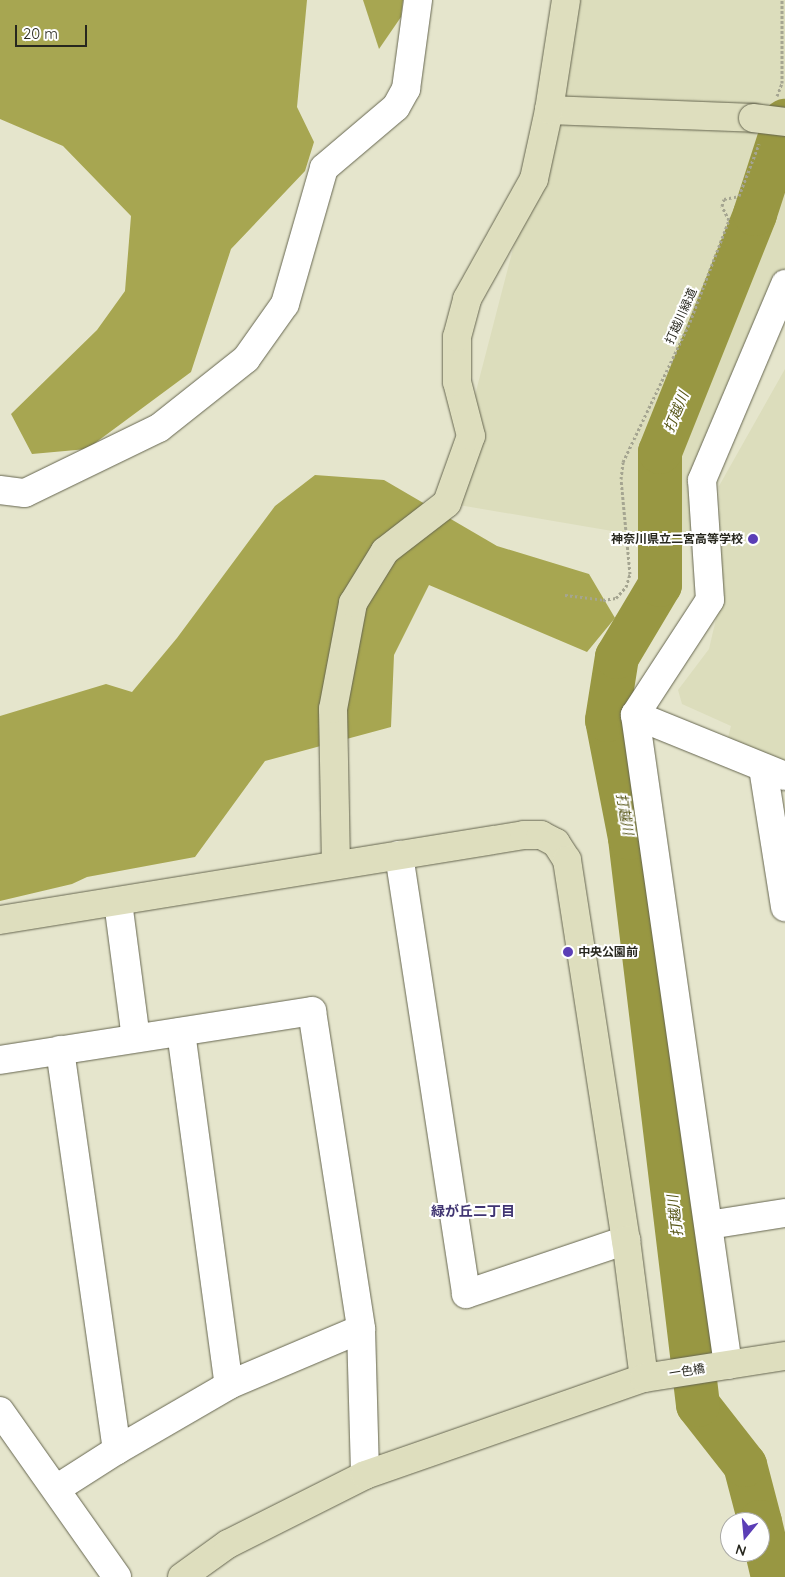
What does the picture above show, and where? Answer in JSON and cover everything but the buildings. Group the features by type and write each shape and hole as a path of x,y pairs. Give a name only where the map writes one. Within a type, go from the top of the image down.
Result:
{"street":[{"path":"0,490 25,493 159,428 246,359 286,304 324,168 396,107 406,89 418,0"},
{"path":"336,866 333,709 353,603 385,551 448,503 471,436 457,382 457,337 467,300 534,179 549,110 566,0"},
{"path":"549,110 769,119"},
{"path":"721,1366 709,1225 635,715 710,600 702,480 785,284"},
{"path":"635,715 774,772 785,907"},
{"path":"0,920 400,855 542,835 556,843 567,860 626,1240 652,1377"},
{"path":"400,855 466,1294 626,1240"},
{"path":"118,902 136,1038"},
{"path":"0,1060 312,1011 361,1328 365,1475"},
{"path":"181,1032 228,1385"},
{"path":"60,1050 117,1450"},
{"path":"709,1225 785,1213"},
{"path":"56,1489 117,1450 228,1385 361,1328"},
{"name":"一色橋","path":"182,1577 228,1544 365,1475 652,1377 785,1356"},
{"path":"0,1411 117,1577"}],"path":[{"name":"打越川緑道","path":"565,595 616,598 626,587 630,574 621,479 623,462 694,313 729,220 722,206 724,199 739,196 782,83 782,0"}],"shaded area":[{"path":"0,0 307,0 297,107 314,142 305,171 231,249 191,372 87,449 32,454 11,414 97,330 125,291 131,216 63,146 0,119"},
{"path":"363,0 403,0 401,17 379,49"},
{"path":"566,0 785,0 785,284 705,470 706,547 447,503 549,110"},
{"name":"神奈川県立二宮高等学校","path":"785,369 785,761 727,741 731,726 682,704 678,690 709,649 722,593 719,486"},
{"path":"315,475 384,480 497,546 589,574 615,618 587,652 429,585 394,655 391,727 265,761 195,857 87,877 72,884 0,901 0,716 106,684 132,692 177,638 275,506"}],"waterway":[{"name":"打越川","path":"757,1512 745,1465 698,1405 630,838 607,720 617,657 660,585 660,452 755,214 785,121"},
{"name":"打越川","path":"769,1562 773,1577"}],"place":[{"name":"神奈川県立二宮高等学校","path":"753,539"},
{"name":"中央公園前","path":"568,952"}],"district":[{"name":"緑が丘二丁目","path":"473,1211"}]}
